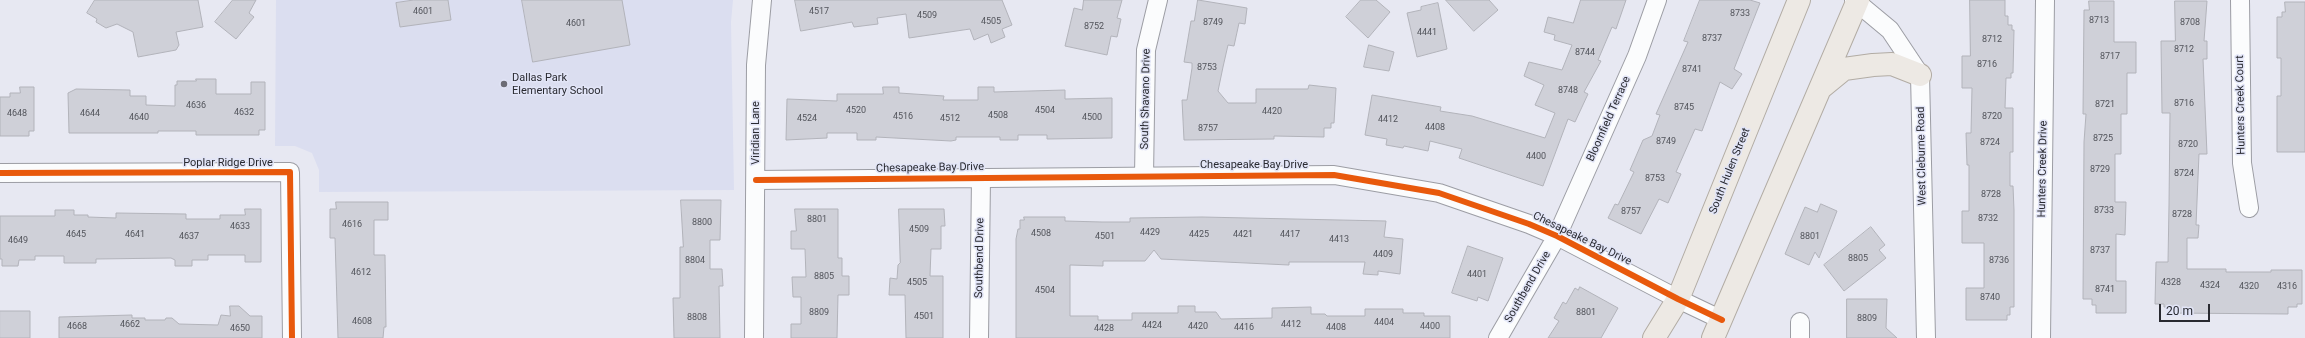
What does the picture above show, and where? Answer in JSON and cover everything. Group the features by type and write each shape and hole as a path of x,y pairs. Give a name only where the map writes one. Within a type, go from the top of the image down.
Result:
{"main road":[{"name":"South Hulen Street","path":"1654,338 1678,299 1800,0"},
{"path":"1718,329 1856,1"},
{"path":"1821,87 1844,69 1873,65 1892,64 1920,75"}],"street":[{"name":"Viridian Lane","path":"754,338 756,65 762,0"},
{"name":"South Shavano Drive","path":"1144,176 1146,50 1158,0"},
{"name":"Bloomfield Terrace","path":"1557,236 1637,56 1657,0"},
{"name":"Hunters Creek Drive","path":"2041,338 2045,0"},
{"name":"Hunters Creek Court","path":"2240,0 2242,164 2250,208"},
{"path":"1856,1 1890,30 1920,75"},
{"name":"West Cleburne Road","path":"1920,75 1926,338"},
{"name":"Poplar Ridge Drive","path":"0,173 290,172 292,338"},
{"name":"Chesapeake Bay Drive","path":"756,180 1334,175 1438,193 1529,224 1557,236 1678,299 1718,329"},
{"name":"Southbend Drive","path":"979,338 981,178"},
{"name":"Southbend Drive","path":"1498,338 1557,236"}],"shaded area":[{"name":"Dallas Park Elementary School","path":"276,0 733,0 731,22 734,190 319,192 319,170 312,153 295,146 275,146"}],"building":[{"path":"95,0 198,0 203,27 176,32 179,45 176,50 138,57 133,32 117,24 106,28 96,22 97,19 87,13"},
{"path":"233,0 256,0 249,13 254,17 236,39 215,22"},
{"path":"414,0 448,0 451,20 400,27 396,3"},
{"path":"522,0 622,0 630,45 533,62"},
{"path":"795,0 1002,0 1012,25 1002,29 1005,37 991,43 988,34 974,40 970,29 909,38 906,14 877,18 878,24 854,27 852,22 801,31"},
{"path":"1084,0 1122,0 1117,18 1121,19 1117,37 1111,36 1107,55 1065,46 1074,8 1082,10"},
{"path":"1198,0 1247,8 1245,24 1239,23 1234,46 1228,45 1218,91 1228,103 1256,103 1256,89 1308,89 1309,85 1336,88 1334,123 1331,123 1331,128 1324,128 1324,137 1274,136 1274,139 1184,140 1182,100 1187,100 1192,63 1184,62 1191,21 1194,21"},
{"path":"1361,0 1376,0 1390,12 1368,38 1346,17"},
{"path":"1446,0 1489,0 1498,10 1474,31"},
{"path":"1581,0 1626,0 1616,29 1612,27 1598,60 1601,61 1584,92 1588,94 1575,122 1568,119 1543,186 1459,158 1462,149 1430,141 1428,151 1404,146 1403,148 1386,145 1387,139 1365,135 1372,95 1441,107 1440,111 1472,116 1545,138 1555,113 1535,105 1544,85 1524,76 1529,62 1562,70 1572,45 1554,40 1555,35 1544,32 1548,17 1573,23"},
{"path":"1700,0 1750,0 1760,3 1734,69 1742,74 1732,89 1720,82 1702,131 1695,129 1676,172 1681,174 1668,203 1659,199 1641,234 1608,218 1615,204 1618,205 1634,172 1630,170 1643,140 1652,136 1660,115 1656,114 1688,42 1684,41"},
{"path":"1970,0 2005,0 2005,16 2008,16 2008,25 2012,25 2012,30 2014,30 2013,73 2011,73 2011,78 2006,78 2005,108 2013,108 2013,152 2010,152 2010,186 2013,186 2014,210 2014,307 2010,307 2010,315 2007,315 2007,320 1966,320 1966,288 1984,288 1984,243 1962,243 1962,211 1969,211 1969,165 1967,165 1966,133 1971,133 1972,88 1962,88 1962,56 1970,56"},
{"path":"2089,1 2114,1 2114,42 2136,42 2136,73 2127,73 2127,114 2121,114 2121,154 2115,154 2115,202 2126,202 2125,235 2116,234 2116,281 2126,281 2126,313 2096,313 2096,305 2092,305 2092,299 2083,299 2084,142 2086,114 2083,114 2084,10 2089,10"},
{"path":"2175,1 2207,1 2204,41 2207,41 2207,59 2203,59 2207,154 2199,154 2196,225 2199,225 2198,238 2187,238 2187,269 2226,269 2226,272 2302,270 2302,304 2297,304 2297,307 2288,307 2288,314 2169,313 2170,307 2164,307 2164,304 2155,304 2156,262 2168,262 2170,113 2162,113 2161,41 2175,41"},
{"path":"2285,2 2305,2 2305,152 2277,152 2277,96 2281,96 2281,58 2277,58 2277,17 2282,17 2282,12 2285,12"},
{"path":"1438,3 1447,49 1417,57 1407,13 1421,10 1421,7"},
{"path":"1369,45 1394,52 1389,71 1364,67"},
{"path":"196,79 216,79 216,94 251,94 251,82 265,82 265,130 259,130 259,135 196,135 196,131 158,131 158,133 69,133 68,93 76,89 130,90 130,96 146,96 146,105 175,106 175,85 177,85 177,81 196,81"},
{"path":"20,87 34,87 34,131 29,131 29,136 0,136 0,97 10,97 10,93 20,93"},
{"path":"883,87 899,87 899,93 944,96 943,100 978,100 978,87 994,87 994,92 1065,90 1065,99 1112,98 1112,138 1047,139 1047,135 1018,135 1018,140 1000,140 1000,137 956,137 956,140 951,141 876,137 876,140 857,140 857,133 827,133 827,138 786,140 787,99 837,101 837,94 883,94"},
{"path":"681,200 721,200 720,240 710,240 710,269 722,269 723,286 719,286 720,338 674,338 673,298 680,298 680,247 683,247"},
{"path":"336,202 388,202 388,220 374,220 374,255 385,255 386,327 384,327 383,338 338,338 335,238 330,238 330,209 336,209"},
{"path":"1821,204 1837,211 1819,258 1815,252 1809,265 1785,254 1805,207 1817,212"},
{"path":"245,209 261,209 261,262 245,262 245,255 208,255 208,260 192,260 192,266 175,266 175,260 171,258 96,259 96,263 64,263 64,256 35,256 35,260 19,260 18,266 2,266 2,259 0,259 0,216 55,216 55,210 74,210 74,215 88,215 88,217 116,218 116,213 186,214 186,219 220,219 220,215 245,215"},
{"path":"795,209 838,209 838,258 842,258 842,276 849,276 849,295 838,295 837,338 791,338 791,324 801,324 801,297 793,297 792,277 806,277 805,249 791,249 791,231 796,231"},
{"path":"899,209 944,209 945,226 941,226 941,249 931,249 930,276 943,276 943,338 906,338 905,295 889,295 890,278 897,279 898,265 900,263"},
{"path":"1024,217 1065,217 1065,221 1102,222 1130,222 1130,218 1202,217 1386,221 1384,237 1403,239 1400,274 1378,271 1378,275 1363,274 1365,262 1289,262 1289,265 1161,259 1154,250 1145,261 1103,261 1103,266 1070,265 1070,316 1098,316 1098,320 1132,320 1132,313 1178,313 1178,306 1195,306 1195,312 1216,312 1221,319 1272,318 1272,308 1311,307 1311,314 1325,314 1327,316 1365,316 1365,309 1403,309 1403,313 1424,313 1424,316 1450,316 1450,338 1016,338 1016,239 1018,229 1020,229 1020,220 1024,220"},
{"path":"1871,227 1885,245 1879,250 1886,258 1844,291 1824,265"},
{"path":"1468,246 1503,258 1488,301 1478,297 1477,301 1452,293"},
{"path":"1580,287 1618,308 1601,338 1548,338 1559,321 1554,318 1563,302 1566,304 1575,288 1578,290"},
{"path":"1847,299 1887,299 1886,328 1897,338 1847,338"},
{"path":"230,306 239,306 250,316 262,316 262,338 59,338 59,317 132,315 132,318 145,318 145,320 165,320 166,318 172,318 179,324 218,325 221,315 230,316"},
{"path":"0,311 30,311 30,338 0,338"}],"cycle path":[{"path":"0,173 290,172 292,338"},
{"path":"756,180 1334,175 1439,193 1529,224 1557,236 1678,299 1722,320"}],"place":[{"name":"Dallas Park Elementary School","path":"504,84"}]}
